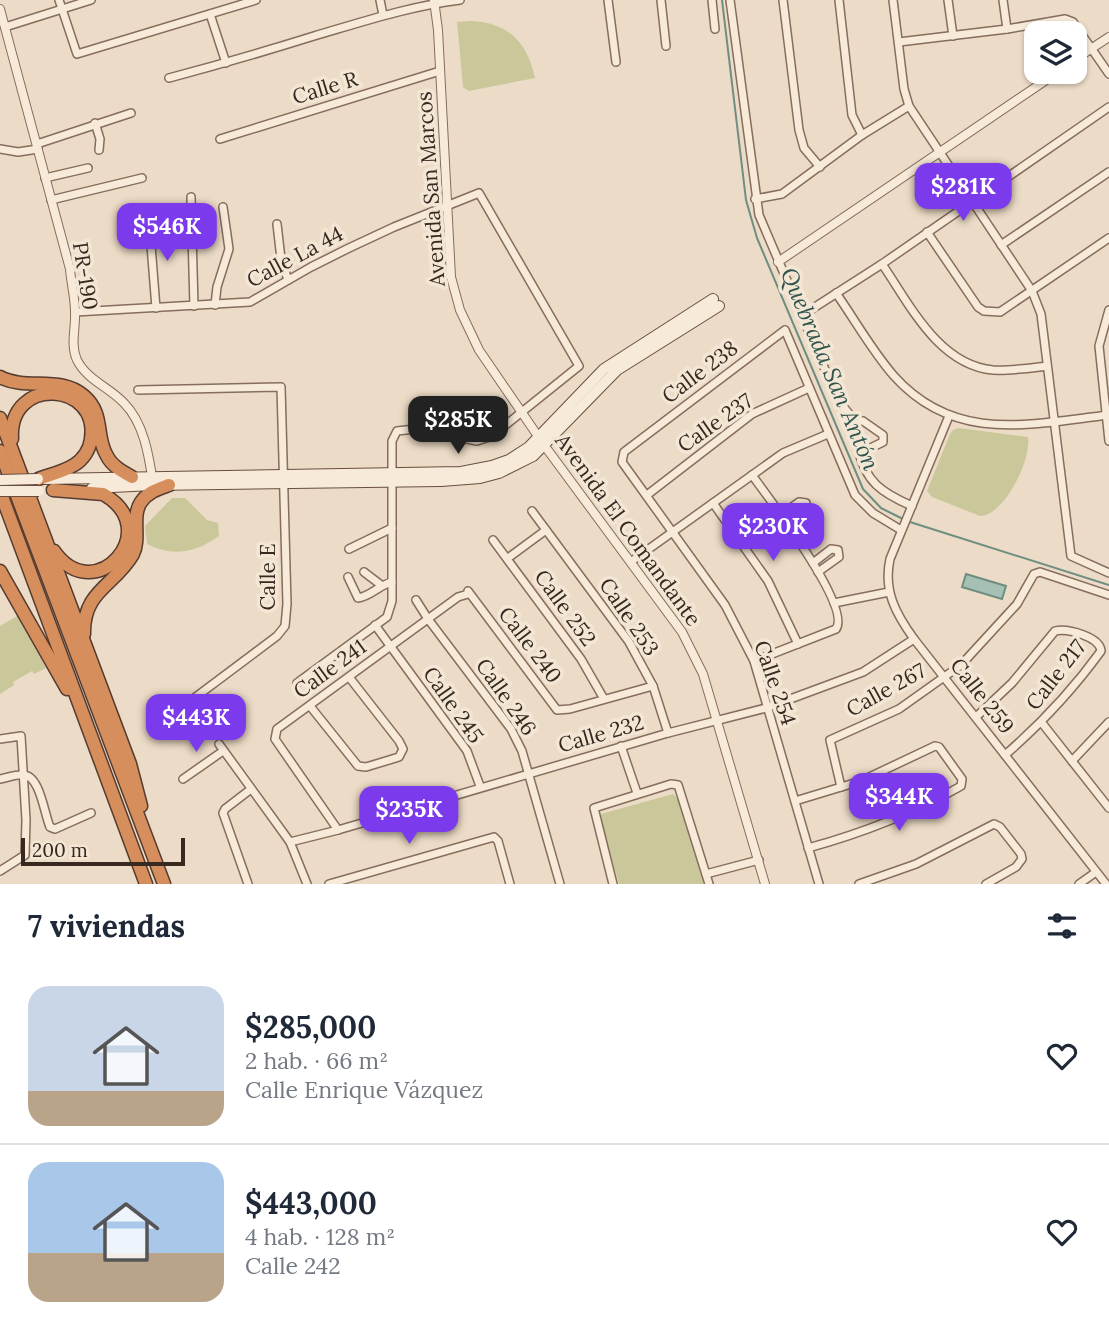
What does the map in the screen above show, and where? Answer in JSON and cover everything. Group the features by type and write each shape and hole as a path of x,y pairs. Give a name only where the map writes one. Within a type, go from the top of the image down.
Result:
{"highway":[{"path":"0,377 17,384 66,385 81,393 97,413 107,457 132,477"},
{"path":"38,485 73,466 84,456 90,444 92,429 83,408 74,400 60,394 50,393 29,400 20,408 12,424 6,450 43,533 130,764 150,847"},
{"path":"0,418 6,450 164,884"},
{"path":"85,642 85,618 90,602 126,564 135,548 139,506 150,493 169,485"},
{"path":"43,533 63,562 83,571 97,571 112,565 122,554 128,540 124,515 109,498 103,495 53,490"},
{"path":"0,491 146,884"},
{"path":"0,571 66,689 81,709"}],"main road":[{"path":"0,491 132,477 169,485 284,483 461,472 492,466 509,460 541,441 604,369 716,303"},
{"path":"0,480 38,485 53,490 153,481 284,483"}],"street":[{"path":"59,0 77,54 256,0"},
{"path":"5,27 91,0"},
{"path":"380,0 383,15"},
{"path":"169,78 226,64 435,1 460,0"},
{"path":"608,0 616,62"},
{"path":"661,0 667,46"},
{"path":"712,0 715,29"},
{"path":"730,0 759,215 838,400 855,420 860,453 875,485 911,509"},
{"path":"783,0 799,130 804,148 820,167"},
{"path":"839,0 852,115 862,135"},
{"path":"894,0 904,89 909,106 1032,291 1041,314 1071,556 1109,573"},
{"path":"948,0 953,36"},
{"path":"1003,0 1007,29"},
{"name":"Avenida San Marcos","path":"435,1 451,277 460,310 479,350 541,441"},
{"name":"PR-190","path":"0,9 70,269 75,312 76,359 89,376 124,402 134,416 144,440 153,481"},
{"path":"210,14 226,64"},
{"path":"899,43 1065,19 1073,22 1109,74"},
{"path":"1087,51 1109,37"},
{"name":"Calle R","path":"220,139 440,71"},
{"path":"778,262 1040,84"},
{"path":"755,199 782,194 862,135 909,106"},
{"path":"801,316 882,264 1109,107"},
{"path":"0,149 18,152 38,147 95,123 131,113"},
{"path":"95,123 99,150"},
{"path":"45,178 88,168"},
{"path":"1001,245 1109,172"},
{"path":"51,200 142,178"},
{"name":"Calle La 44","path":"75,312 250,302 288,279 394,227 479,193 579,366 520,411"},
{"path":"191,197 194,306"},
{"path":"215,305 229,249 223,207"},
{"path":"149,220 156,308"},
{"path":"277,224 281,259 288,279"},
{"path":"927,232 978,307 984,311 1000,312 1109,238"},
{"path":"882,264 928,331 943,347 960,358 992,370 1047,366"},
{"path":"836,293 894,376 915,395 948,416 997,426 1107,416"},
{"path":"1109,310 1098,346 1109,441"},
{"name":"Calle 238","path":"633,445 785,330 809,388"},
{"path":"138,390 281,387 284,483"},
{"path":"809,388 855,495 873,513 902,529"},
{"name":"Calle 237","path":"647,495 752,414 809,388"},
{"path":"297,683 387,617 392,601 392,441 397,431 415,429 477,441 492,436 520,411"},
{"name":"Calle 259","path":"948,416 889,567 889,592 897,614 914,639 1106,884"},
{"path":"855,420 863,421 883,435 884,439 860,453"},
{"path":"632,561 783,453 828,434"},
{"name":"Avenida El Comandante","path":"541,441 682,632 703,674 765,884"},
{"name":"Calle 254","path":"633,445 624,452 622,462 725,605 754,661 819,884"},
{"path":"752,475 813,562 839,617 836,629 754,661"},
{"name":"Calle E","path":"157,726 277,636 285,626 287,604 284,483"},
{"path":"781,515 802,501 806,503 807,509 788,524"},
{"path":"713,503 768,581 798,644"},
{"name":"Calle 253","path":"532,511 629,642 653,686 668,733"},
{"path":"349,549 391,527"},
{"path":"508,558 547,530"},
{"name":"Calle 252","path":"493,540 581,659 604,699"},
{"path":"813,562 831,549 838,550 837,559 818,572"},
{"path":"364,572 381,585"},
{"name":"Calle 267","path":"841,787 830,740 899,709 961,665 1017,604 1034,574 1045,574 1109,594"},
{"path":"348,577 358,598 392,582"},
{"name":"Calle 240","path":"468,594 468,591 557,710 570,709 653,686"},
{"path":"834,603 889,592"},
{"name":"Calle 241","path":"338,830 275,739 277,729 458,597 468,594"},
{"name":"Calle 246","path":"416,600 511,729 522,751 560,884"},
{"name":"Calle 245","path":"375,625 467,751 480,786"},
{"name":"Calle 217","path":"976,717 1012,682 1055,631 1061,629 1100,644 1101,651 1070,692 1042,723 1005,755"},
{"name":"Calle 232","path":"289,842 716,719 766,708 837,684 863,672 914,639"},
{"path":"310,706 358,766 366,767 399,757 403,749 398,740 349,677"},
{"path":"1072,761 1109,722"},
{"path":"1042,723 1072,761 1106,797 1109,808"},
{"path":"0,739 21,736 26,820 25,855 0,871"},
{"path":"621,746 637,793"},
{"path":"795,801 880,772 935,746 939,747 962,779 961,786 896,819 865,832 808,848"},
{"path":"183,779 221,748 289,842 306,884"},
{"path":"0,779 23,774 33,779 50,827 55,829 91,813"},
{"path":"613,884 594,808 671,784 678,785 709,884"},
{"path":"247,884 223,813 251,789"},
{"path":"859,884 916,864 994,824 1000,827 1022,859 1016,867 986,884"},
{"path":"329,884 494,837 499,841 507,883"},
{"path":"706,874 758,860"},
{"path":"1079,884 1096,872"}],"shaded area":[{"path":"471,21 496,26 514,37 527,54 535,78 469,91 463,87 457,22"},
{"path":"959,428 1028,437 1026,459 1021,472 1007,497 989,514 980,516 932,497 927,491 950,434"},
{"path":"172,498 185,498 207,520 218,523 219,536 193,549 175,552 147,544 145,526"},
{"path":"966,574 1006,586 1002,599 962,587"},
{"path":"17,616 46,668 34,674 32,671 13,682 14,685 0,694 0,626"},
{"path":"673,794 679,800 704,884 619,884 601,823 601,814"}],"waterway":[{"name":"Quebrada San Antón","path":"722,0 746,200 757,238 863,489 881,508 905,520"},
{"name":"Quebrada San Antón","path":"910,522 1109,585"}]}
